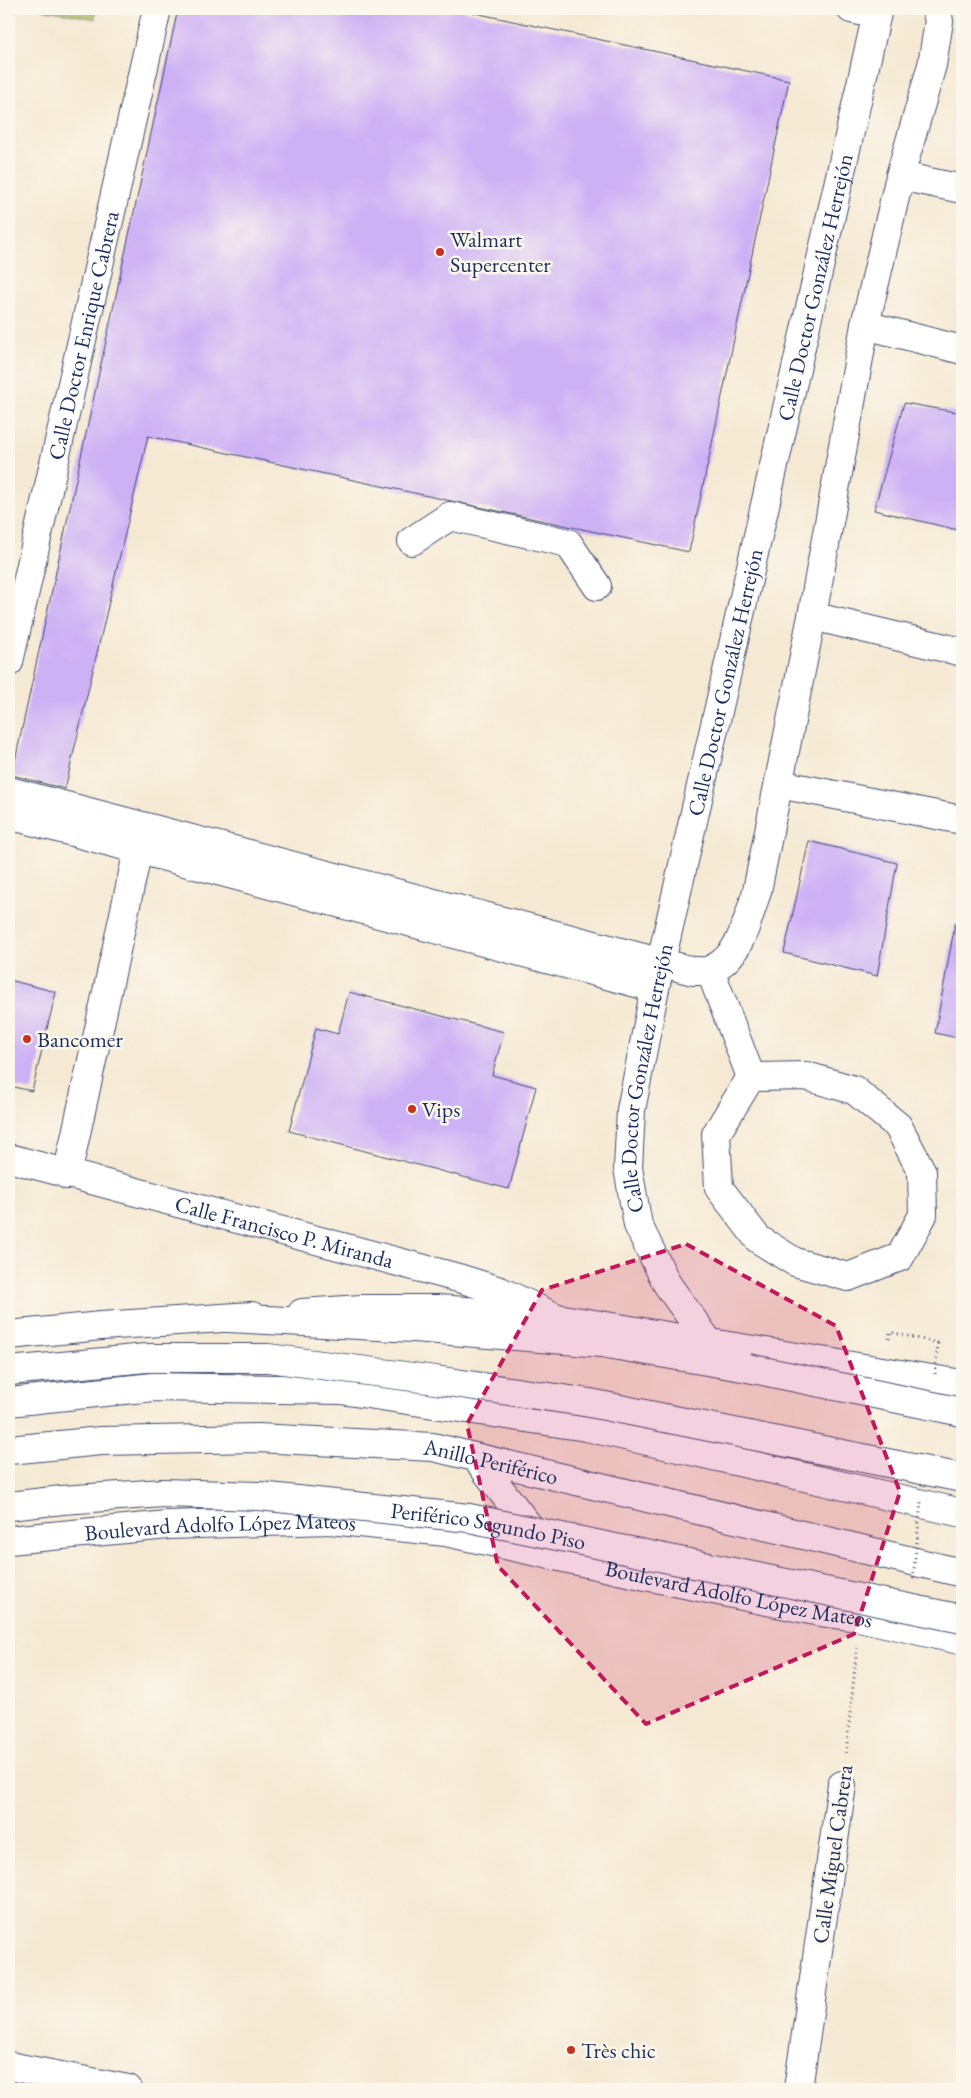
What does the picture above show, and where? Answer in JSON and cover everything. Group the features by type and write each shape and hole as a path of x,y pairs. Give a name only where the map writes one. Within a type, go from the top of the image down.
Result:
{"main road":[{"name":"Calle Doctor Enrique Cabrera","path":"9,662 157,9"},
{"path":"9,815 138,850 658,975 710,970 726,961 743,934 757,891 812,616 865,325 900,176 932,65 938,21 936,9"},
{"name":"Calle Doctor González Herrejón","path":"708,1341 666,1284 638,1225 628,1168 631,1110 658,975 868,11"},
{"path":"900,176 962,189"},
{"path":"865,325 962,350"},
{"path":"412,541 450,516 568,543 597,586"},
{"path":"812,616 962,652"},
{"path":"779,784 962,820"},
{"path":"9,792 658,975"},
{"path":"67,1175 138,850"},
{"path":"710,970 751,1076"},
{"path":"751,1076 806,1076 854,1090 898,1126 922,1172 923,1215 900,1257 848,1277 795,1262 758,1239 718,1188 716,1134 751,1076"},
{"name":"Calle Francisco P. Miranda","path":"9,1158 67,1175 462,1278 500,1291 557,1318"},
{"path":"9,1335 101,1326 361,1309 438,1309 557,1318 708,1341 962,1384"},
{"path":"228,1318 414,1328 601,1342 748,1368 962,1412"},
{"path":"9,1371 146,1358 268,1358 590,1403 962,1478"},
{"name":"Anillo Periférico","path":"9,1402 153,1387 341,1390 586,1427 962,1513"},
{"name":"Anillo Periférico","path":"9,1450 101,1441 258,1438 432,1448 962,1573"},
{"path":"476,1458 551,1555"},
{"name":"Periférico Segundo Piso","path":"9,1506 62,1500 164,1493 258,1496 459,1517 962,1619"},
{"name":"Boulevard Adolfo López Mateos","path":"9,1540 168,1525 330,1520 446,1532 820,1612 859,1617 950,1638"},
{"path":"950,1638 962,1626"},
{"name":"Calle Miguel Cabrera","path":"798,2089 842,1785"},
{"path":"9,2066 128,2089"}],"path":[{"path":"890,1332 938,1343"},
{"name":"Calle Miguel Cabrera","path":"842,1785 859,1617"}],"highlighted area":[{"path":"686,1244 836,1326 900,1492 854,1634 646,1724 498,1566 467,1424 542,1290"}],"green space":[{"path":"41,9 96,9 95,19"}],"building":[{"name":"Walmart Supercenter","path":"178,9 456,9 789,80 689,552 148,436 65,789 12,775"},
{"path":"904,403 962,413 962,531 874,510"},
{"path":"809,841 897,863 877,976 784,953"},
{"path":"955,924 962,926 962,1039 935,1033"},
{"name":"Bancomer","path":"9,980 56,992 32,1091 9,1086"},
{"name":"Vips","path":"349,992 504,1032 492,1075 536,1087 509,1189 289,1131 316,1028 338,1034"}],"place":[{"name":"Walmart Supercenter","path":"440,252"},
{"name":"Bancomer","path":"27,1039"},
{"name":"Vips","path":"412,1109"},
{"name":"Très chic","path":"571,2050"}]}
